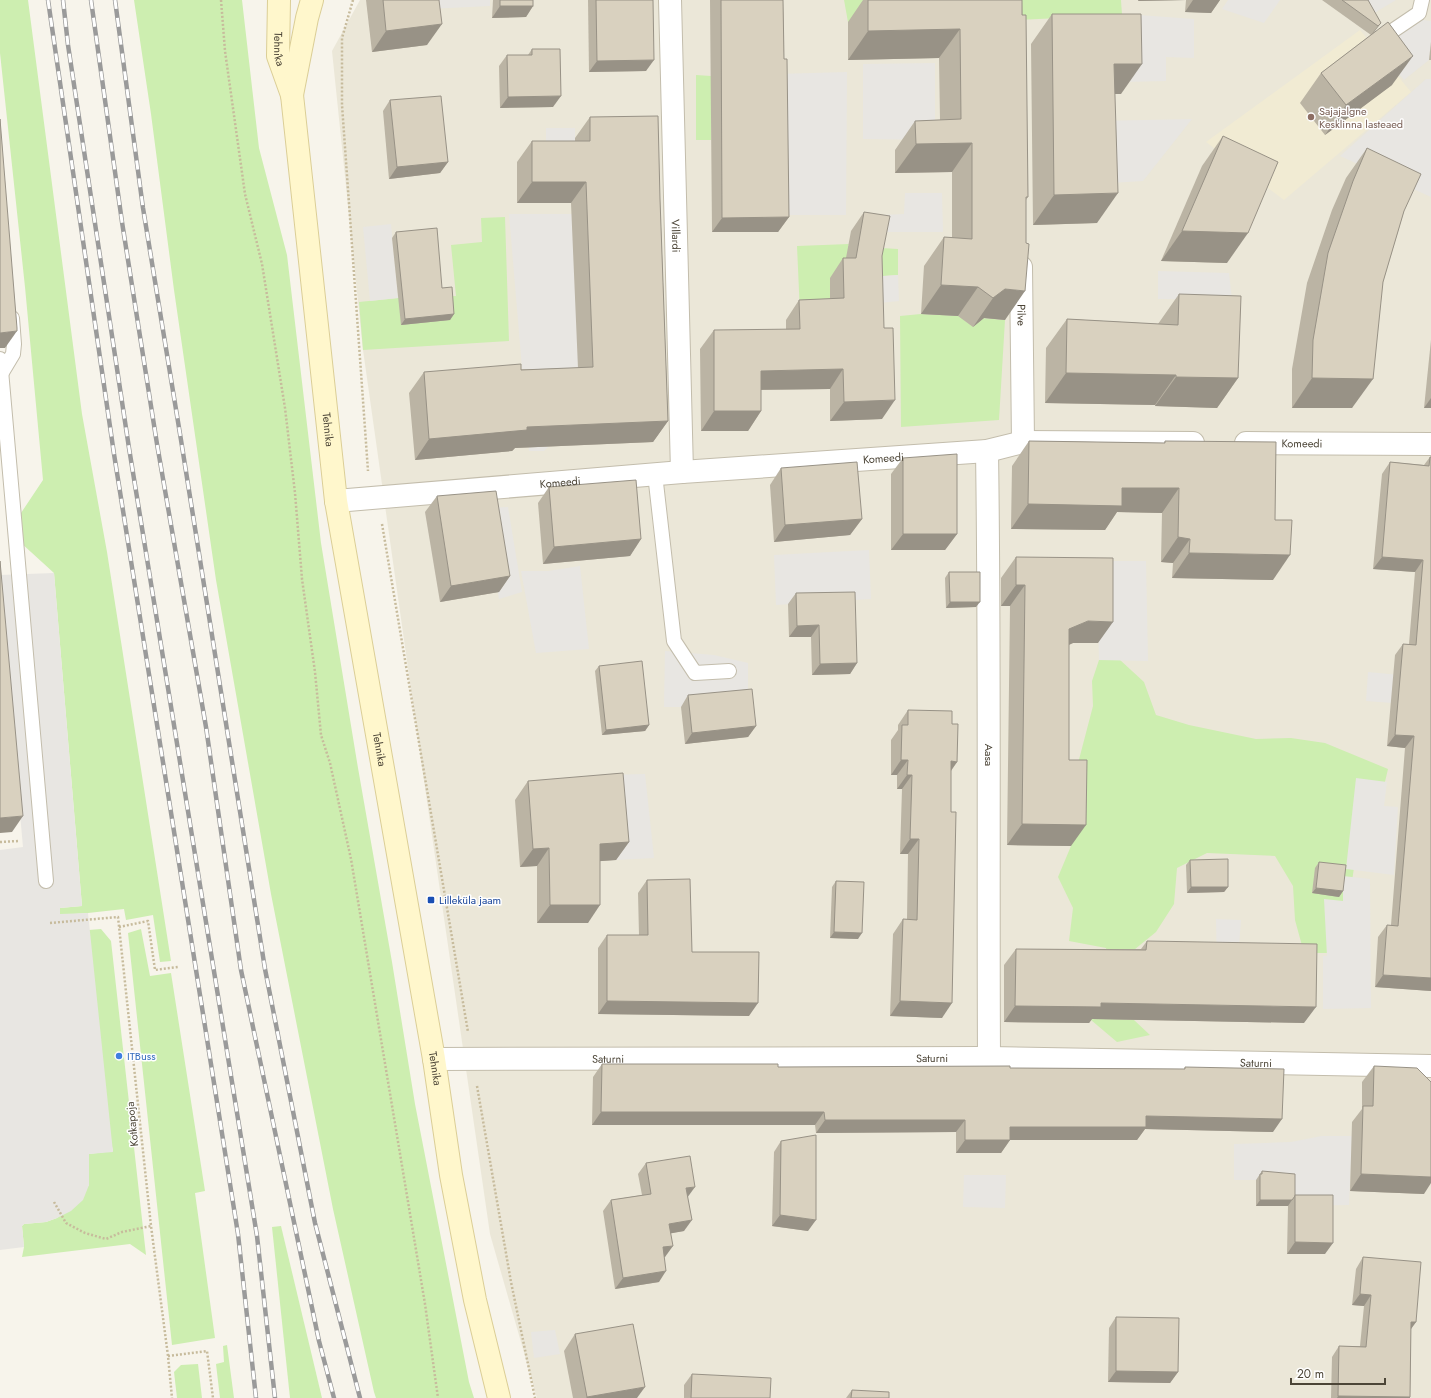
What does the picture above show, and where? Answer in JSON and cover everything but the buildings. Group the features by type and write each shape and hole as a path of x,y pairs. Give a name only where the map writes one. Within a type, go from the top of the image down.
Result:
{"main road":[{"path":"264,0 278,56"},
{"name":"Tehnika","path":"278,0 278,56 292,95 336,501 434,1059 451,1175 475,1300 499,1398"},
{"name":"Tehnika","path":"292,95 312,0"}],"street":[{"name":"Villardi","path":"670,0 682,472"},
{"name":"Pilve","path":"1021,250 1023,442"},
{"name":"Komeedi","path":"336,501 655,474 988,451 1023,442 1431,444"},
{"name":"Aasa","path":"988,451 989,1058"},
{"name":"Saturni","path":"434,1059 989,1058 1431,1066"}],"lane":[{"path":"1378,40 1419,12 1422,0"},
{"path":"1,374 13,354 14,344 11,306"},
{"path":"0,359 46,881"},
{"path":"655,474 674,641 695,673 728,671"}],"path":[{"path":"221,0 225,51 244,194 262,264 285,408 295,493 302,579 315,672 321,735 330,763 351,859 425,1304 438,1398"},
{"path":"353,0 342,38 342,105 368,475 378,498 511,1282 535,1398"},
{"path":"50,923 118,917 119,927 148,921 155,970 178,967"},
{"name":"Kotkapoja","path":"119,927 172,1398"},
{"path":"54,1202 66,1223 85,1233 106,1239 122,1232 152,1226"},
{"path":"168,1356 207,1351 213,1398"}],"shaded area":[{"path":"360,0 1431,0 1431,1398 537,1398 490,1234 363,350 332,51"},
{"path":"428,0 490,0 490,6 429,9"},
{"path":"1228,0 1280,0 1264,23 1222,9"},
{"path":"1341,0 1396,0 1366,18"},
{"path":"1124,14 1194,19 1194,58 1166,57 1166,81 1124,82"},
{"path":"1416,19 1431,21 1429,60 1404,80 1376,47"},
{"name":"Sajajalgne Kesklinna lasteaed","path":"1360,30 1411,92 1284,200 1206,142"},
{"path":"935,63 935,140 863,139 863,64"},
{"path":"847,72 846,215 778,215 777,74"},
{"path":"1426,79 1431,79 1431,197 1340,156"},
{"path":"1192,119 1143,181 1111,183 1096,121"},
{"path":"546,128 575,128 575,158 546,159"},
{"path":"905,193 942,193 943,232 883,232 883,215 904,214"},
{"path":"509,214 573,214 579,388 549,446 544,451 529,451"},
{"path":"391,224 398,298 370,301 363,227"},
{"path":"1158,271 1229,273 1232,300 1158,299"},
{"path":"898,275 899,301 870,304 869,277"},
{"path":"508,507 522,592 499,599 485,508"},
{"path":"869,550 871,599 776,605 774,555"},
{"path":"1097,561 1146,561 1148,661 1099,660"},
{"path":"580,566 589,649 536,653 521,571 548,571"},
{"path":"54,573 82,906 60,908 60,914 88,913 113,1152 89,1154 89,1185 83,1200 71,1211 46,1222 24,1224 22,1226 24,1247 0,1250 0,850 23,847 0,592 0,575"},
{"path":"665,651 714,655 748,663 748,692 681,707 664,707"},
{"path":"1368,672 1431,678 1431,706 1366,701"},
{"path":"645,774 654,858 616,860 609,775"},
{"path":"1356,778 1387,782 1384,806 1398,807 1394,875 1346,869"},
{"path":"1343,876 1370,879 1371,1008 1323,1009 1323,956 1327,956 1324,899 1343,901"},
{"path":"1216,919 1241,920 1238,959 1218,1009"},
{"path":"1321,1136 1352,1136 1349,1205 1291,1206 1291,1180 1234,1180 1234,1144 1291,1142"},
{"path":"964,1175 1006,1175 1005,1208 963,1207"},
{"path":"555,1330 560,1354 534,1358 531,1332"}],"green space":[{"path":"0,0 28,0 82,414 107,552 171,961 160,962 153,915 126,920 124,909 60,915 60,908 82,906 54,573 20,542 17,519 43,480 25,287 0,53"},
{"path":"134,0 242,0 259,148 287,255 321,543 358,768 415,1104 469,1382 474,1398 376,1398 374,1392 333,1209 271,894 216,580"},
{"path":"844,0 1121,0 1122,15 1018,20 848,22"},
{"path":"696,75 711,76 711,140 696,140"},
{"path":"505,217 509,341 363,350 359,302 398,298 456,296 451,245 482,242 481,218"},
{"path":"849,244 848,246 898,249 898,275 869,277 801,336 797,246"},
{"path":"921,314 963,316 964,320 968,323 982,318 1005,320 999,420 901,427 900,316"},
{"path":"1119,659 1144,682 1156,715 1189,725 1256,739 1291,738 1325,743 1388,769 1380,803 1361,820 1351,888 1338,953 1304,953 1295,920 1293,886 1275,856 1207,853 1177,868 1174,904 1156,932 1129,954 1134,1020 1150,1035 1117,1042 1091,1020 1112,967 1106,948 1069,941 1073,908 1058,877 1071,846 1076,771 1093,706 1092,681 1099,660"},
{"path":"101,929 111,941 146,1255 130,1244 22,1257 24,1247 22,1226 24,1224 46,1222 57,1218 89,1185 89,1154 113,1151 64,932"},
{"path":"141,929 150,976 171,973 205,1191 195,1193 215,1338 172,1345 128,933"},
{"path":"281,1226 322,1398 290,1398 272,1227"},
{"path":"227,1345 234,1398 220,1398 216,1364 224,1362 223,1346"},
{"path":"198,1364 202,1398 177,1398 174,1372 181,1365"}],"railway":[{"path":"48,0 114,454 238,1234 256,1398"},
{"path":"63,0 68,45 129,448 257,1236 275,1398"},
{"path":"91,0 122,222 157,444 206,727 241,970 319,1341 334,1398"},
{"path":"115,0 143,208 265,969 315,1223 360,1398"}],"place":[{"name":"Sajajalgne Kesklinna lasteaed","path":"1311,117"},
{"name":"Lilleküla jaam","path":"431,900"},
{"name":"ITBuss","path":"119,1056"}]}
